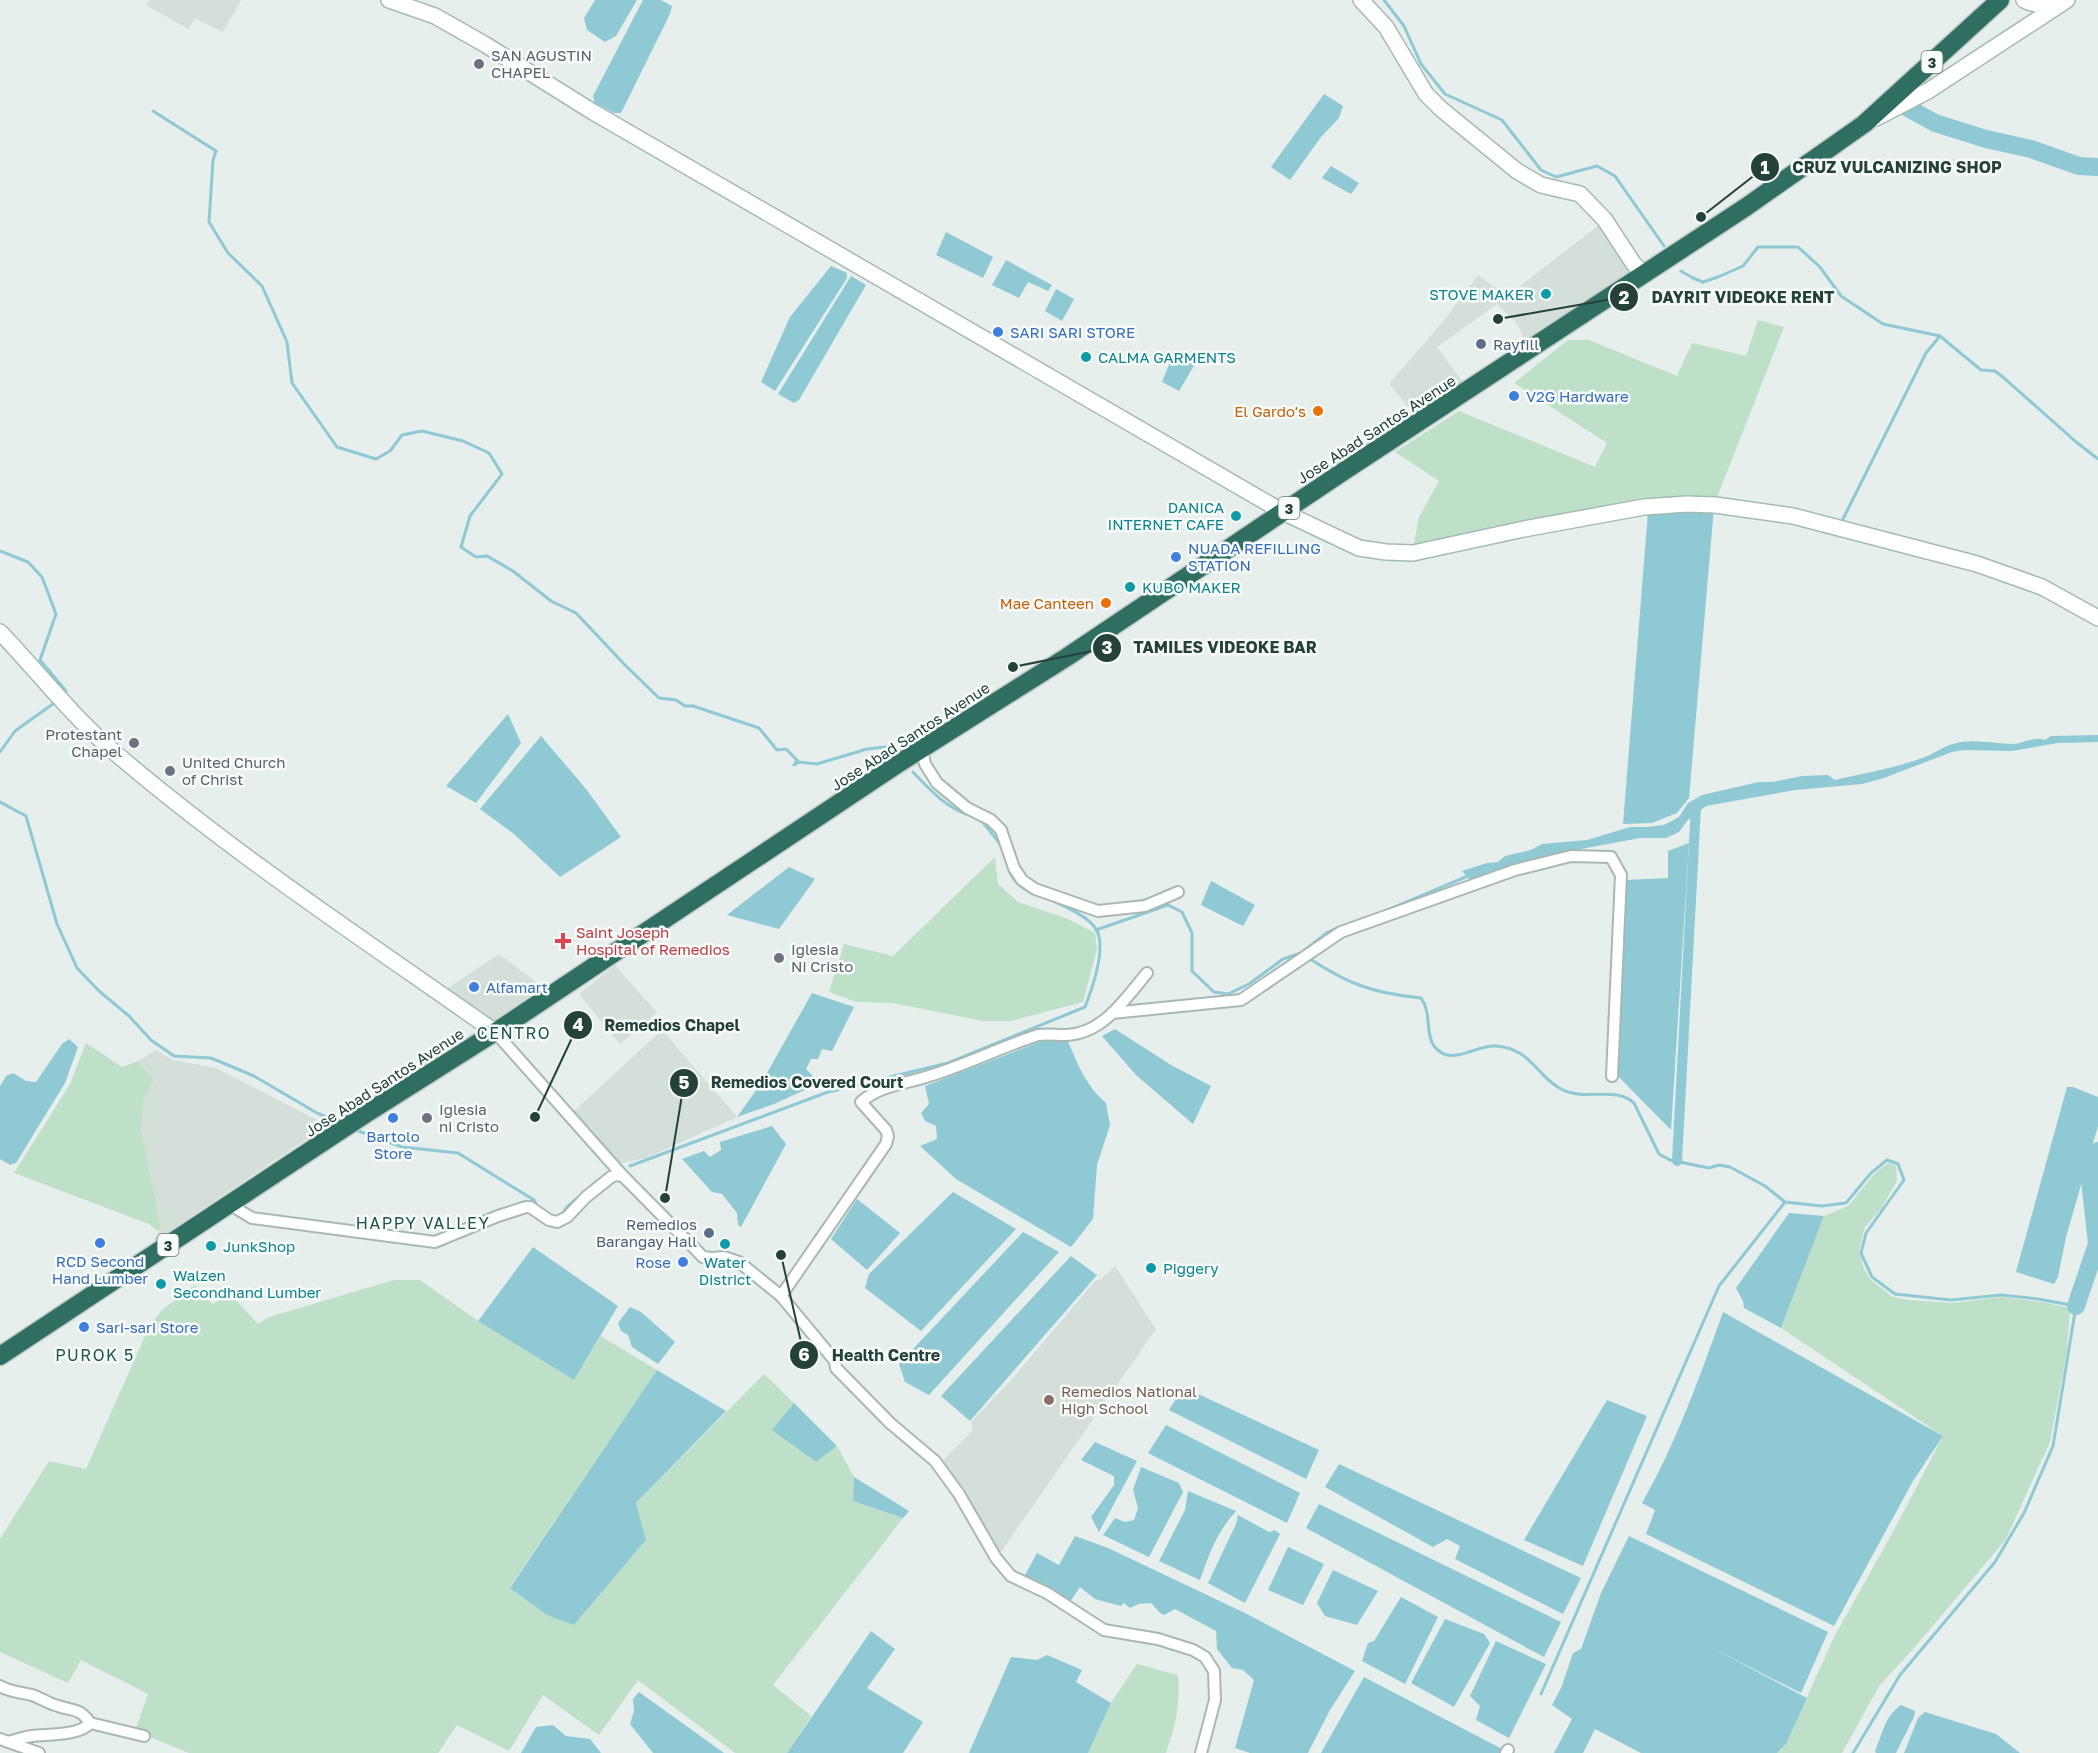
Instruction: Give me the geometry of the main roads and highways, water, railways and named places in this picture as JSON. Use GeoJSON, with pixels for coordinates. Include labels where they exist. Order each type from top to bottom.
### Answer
{"type":"FeatureCollection","features":[{"type":"Feature","properties":{"kind":"highway","name":"Jose Abad Santos Avenue"},"geometry":{"type":"LineString","coordinates":[[0,1356],[367,1113],[495,1032],[1067,657],[1282,512],[1746,207],[1864,124],[2000,0]]}},
{"type":"Feature","properties":{"kind":"water"},"geometry":{"type":"Polygon","coordinates":[[[595,0],[637,0],[616,36],[605,42],[587,30],[584,18],[595,0]]]}},
{"type":"Feature","properties":{"kind":"water"},"geometry":{"type":"Polygon","coordinates":[[[643,0],[661,0],[672,6],[670,14],[621,113],[614,113],[595,103],[593,96],[643,0]]]}},
{"type":"Feature","properties":{"kind":"water"},"geometry":{"type":"Polygon","coordinates":[[[1324,94],[1343,106],[1339,118],[1321,137],[1290,180],[1271,167],[1324,94]]]}},
{"type":"Feature","properties":{"kind":"water"},"geometry":{"type":"Polygon","coordinates":[[[1331,166],[1359,183],[1351,194],[1322,178],[1331,166]]]}},
{"type":"Feature","properties":{"kind":"water"},"geometry":{"type":"Polygon","coordinates":[[[946,232],[993,257],[983,278],[936,255],[946,232]]]}},
{"type":"Feature","properties":{"kind":"water"},"geometry":{"type":"Polygon","coordinates":[[[1006,260],[1052,285],[1048,291],[1028,282],[1019,298],[992,285],[1006,260]]]}},
{"type":"Feature","properties":{"kind":"water"},"geometry":{"type":"Polygon","coordinates":[[[831,266],[847,273],[847,278],[775,391],[761,382],[790,317],[831,266]]]}},
{"type":"Feature","properties":{"kind":"water"},"geometry":{"type":"Polygon","coordinates":[[[851,276],[866,285],[799,400],[794,403],[778,394],[851,276]]]}},
{"type":"Feature","properties":{"kind":"water"},"geometry":{"type":"Polygon","coordinates":[[[1056,289],[1074,299],[1062,321],[1045,311],[1056,289]]]}},
{"type":"Feature","properties":{"kind":"water"},"geometry":{"type":"Polygon","coordinates":[[[1177,350],[1194,360],[1195,364],[1179,391],[1162,382],[1174,352],[1177,350]]]}},
{"type":"Feature","properties":{"kind":"water"},"geometry":{"type":"Polygon","coordinates":[[[1714,507],[1689,798],[1677,813],[1652,823],[1623,824],[1648,512],[1714,507]]]}},
{"type":"Feature","properties":{"kind":"water"},"geometry":{"type":"Polygon","coordinates":[[[508,714],[521,743],[476,803],[446,786],[508,714]]]}},
{"type":"Feature","properties":{"kind":"water"},"geometry":{"type":"Polygon","coordinates":[[[2098,735],[2098,742],[2058,743],[2012,751],[1952,752],[1862,784],[1795,790],[1706,806],[1687,821],[1679,832],[1666,838],[1640,838],[1565,852],[1523,862],[1471,881],[1462,871],[1498,862],[1505,856],[1531,850],[1542,844],[1587,840],[1630,827],[1664,825],[1679,817],[1688,803],[1702,795],[1759,782],[1828,775],[1835,780],[1903,764],[1960,742],[2013,744],[2033,739],[2045,740],[2051,736],[2098,735]]]}},
{"type":"Feature","properties":{"kind":"water"},"geometry":{"type":"Polygon","coordinates":[[[541,736],[586,789],[621,837],[560,877],[514,834],[480,809],[541,736]]]}},
{"type":"Feature","properties":{"kind":"water"},"geometry":{"type":"Polygon","coordinates":[[[1689,843],[1671,1130],[1615,1073],[1625,880],[1668,878],[1668,851],[1689,843]]]}},
{"type":"Feature","properties":{"kind":"water"},"geometry":{"type":"Polygon","coordinates":[[[789,867],[815,879],[779,929],[727,915],[789,867]]]}},
{"type":"Feature","properties":{"kind":"water"},"geometry":{"type":"Polygon","coordinates":[[[1211,881],[1255,905],[1243,926],[1201,905],[1211,881]]]}},
{"type":"Feature","properties":{"kind":"water"},"geometry":{"type":"Polygon","coordinates":[[[812,993],[854,1007],[832,1051],[822,1049],[818,1059],[811,1059],[806,1069],[820,1083],[774,1104],[737,1117],[762,1082],[812,993]]]}},
{"type":"Feature","properties":{"kind":"water"},"geometry":{"type":"Polygon","coordinates":[[[1115,1029],[1171,1065],[1211,1086],[1193,1124],[1136,1075],[1102,1036],[1115,1029]]]}},
{"type":"Feature","properties":{"kind":"water"},"geometry":{"type":"Polygon","coordinates":[[[1050,1038],[1067,1039],[1088,1082],[1106,1103],[1110,1125],[1097,1165],[1093,1219],[1071,1247],[956,1179],[920,1146],[937,1139],[936,1126],[925,1121],[921,1113],[929,1104],[925,1086],[1050,1038]]]}},
{"type":"Feature","properties":{"kind":"water"},"geometry":{"type":"Polygon","coordinates":[[[69,1039],[78,1047],[65,1083],[16,1163],[10,1165],[0,1159],[0,1086],[6,1076],[13,1073],[26,1081],[36,1082],[62,1044],[69,1039]]]}},
{"type":"Feature","properties":{"kind":"water"},"geometry":{"type":"Polygon","coordinates":[[[2067,1087],[2073,1087],[2098,1097],[2098,1126],[2066,1237],[2058,1277],[2054,1284],[2016,1272],[2067,1087]]]}},
{"type":"Feature","properties":{"kind":"water"},"geometry":{"type":"Polygon","coordinates":[[[772,1126],[786,1144],[741,1227],[738,1225],[737,1213],[722,1194],[712,1192],[682,1159],[704,1151],[710,1157],[721,1150],[720,1142],[772,1126]]]}},
{"type":"Feature","properties":{"kind":"water"},"geometry":{"type":"Polygon","coordinates":[[[953,1192],[1016,1229],[921,1331],[865,1288],[869,1274],[953,1192]]]}},
{"type":"Feature","properties":{"kind":"water"},"geometry":{"type":"Polygon","coordinates":[[[857,1199],[900,1233],[867,1270],[831,1239],[857,1199]]]}},
{"type":"Feature","properties":{"kind":"water"},"geometry":{"type":"Polygon","coordinates":[[[1789,1213],[1824,1216],[1781,1328],[1744,1308],[1736,1288],[1789,1213]]]}},
{"type":"Feature","properties":{"kind":"water"},"geometry":{"type":"Polygon","coordinates":[[[1023,1232],[1059,1252],[929,1395],[905,1382],[899,1364],[1023,1232]]]}},
{"type":"Feature","properties":{"kind":"water"},"geometry":{"type":"Polygon","coordinates":[[[533,1247],[618,1306],[574,1380],[478,1321],[533,1247]]]}},
{"type":"Feature","properties":{"kind":"water"},"geometry":{"type":"Polygon","coordinates":[[[1071,1256],[1097,1275],[970,1421],[941,1396],[1071,1256]]]}},
{"type":"Feature","properties":{"kind":"water"},"geometry":{"type":"Polygon","coordinates":[[[630,1307],[641,1312],[675,1342],[658,1364],[632,1347],[628,1335],[621,1331],[618,1323],[630,1307]]]}},
{"type":"Feature","properties":{"kind":"water"},"geometry":{"type":"Polygon","coordinates":[[[1723,1312],[1943,1436],[1913,1481],[1834,1626],[1646,1534],[1655,1510],[1642,1503],[1677,1434],[1723,1312]]]}},
{"type":"Feature","properties":{"kind":"water"},"geometry":{"type":"Polygon","coordinates":[[[657,1370],[726,1411],[636,1503],[646,1540],[574,1625],[547,1615],[510,1588],[657,1370]]]}},
{"type":"Feature","properties":{"kind":"water"},"geometry":{"type":"Polygon","coordinates":[[[1183,1387],[1319,1450],[1306,1479],[1169,1410],[1183,1387]]]}},
{"type":"Feature","properties":{"kind":"water"},"geometry":{"type":"Polygon","coordinates":[[[1607,1400],[1647,1416],[1583,1566],[1524,1540],[1607,1400]]]}},
{"type":"Feature","properties":{"kind":"water"},"geometry":{"type":"Polygon","coordinates":[[[794,1403],[837,1446],[816,1462],[772,1430],[794,1403]]]}},
{"type":"Feature","properties":{"kind":"water"},"geometry":{"type":"Polygon","coordinates":[[[1166,1425],[1300,1493],[1287,1523],[1148,1453],[1166,1425]]]}},
{"type":"Feature","properties":{"kind":"water"},"geometry":{"type":"Polygon","coordinates":[[[1095,1442],[1137,1461],[1099,1532],[1091,1517],[1114,1485],[1114,1476],[1081,1460],[1095,1442]]]}},
{"type":"Feature","properties":{"kind":"water"},"geometry":{"type":"Polygon","coordinates":[[[1339,1464],[1581,1578],[1563,1614],[1455,1559],[1460,1546],[1447,1539],[1433,1547],[1325,1487],[1339,1464]]]}},
{"type":"Feature","properties":{"kind":"water"},"geometry":{"type":"Polygon","coordinates":[[[1141,1467],[1179,1483],[1183,1492],[1149,1557],[1103,1535],[1115,1518],[1125,1522],[1134,1520],[1138,1508],[1133,1490],[1141,1467]]]}},
{"type":"Feature","properties":{"kind":"water"},"geometry":{"type":"Polygon","coordinates":[[[854,1477],[909,1511],[903,1518],[853,1501],[854,1477]]]}},
{"type":"Feature","properties":{"kind":"water"},"geometry":{"type":"Polygon","coordinates":[[[1188,1491],[1236,1511],[1210,1552],[1200,1580],[1159,1561],[1185,1510],[1188,1491]]]}},
{"type":"Feature","properties":{"kind":"water"},"geometry":{"type":"Polygon","coordinates":[[[1319,1504],[1561,1622],[1544,1657],[1306,1528],[1319,1504]]]}},
{"type":"Feature","properties":{"kind":"water"},"geometry":{"type":"Polygon","coordinates":[[[1238,1515],[1269,1532],[1275,1530],[1280,1534],[1245,1603],[1208,1583],[1236,1524],[1238,1515]]]}},
{"type":"Feature","properties":{"kind":"water"},"geometry":{"type":"Polygon","coordinates":[[[1075,1536],[1108,1548],[1245,1613],[1355,1671],[1330,1710],[1308,1753],[1250,1753],[1235,1748],[1254,1680],[1243,1670],[1232,1668],[1217,1649],[1216,1631],[1175,1609],[1164,1615],[1151,1603],[1139,1604],[1130,1608],[1124,1603],[1121,1606],[1095,1599],[1080,1587],[1068,1605],[1024,1577],[1037,1553],[1059,1565],[1075,1536]]]}},
{"type":"Feature","properties":{"kind":"water"},"geometry":{"type":"Polygon","coordinates":[[[1629,1536],[1828,1632],[1801,1693],[1706,1645],[1807,1698],[1786,1744],[1777,1753],[1641,1753],[1595,1729],[1583,1753],[1554,1753],[1572,1719],[1552,1705],[1561,1688],[1573,1653],[1581,1649],[1601,1593],[1629,1536]]]}},
{"type":"Feature","properties":{"kind":"water"},"geometry":{"type":"Polygon","coordinates":[[[1288,1547],[1324,1564],[1303,1605],[1268,1590],[1288,1547]]]}},
{"type":"Feature","properties":{"kind":"water"},"geometry":{"type":"Polygon","coordinates":[[[1333,1570],[1378,1591],[1357,1625],[1325,1616],[1317,1603],[1333,1570]]]}},
{"type":"Feature","properties":{"kind":"water"},"geometry":{"type":"Polygon","coordinates":[[[1401,1597],[1438,1617],[1405,1684],[1362,1661],[1368,1643],[1374,1641],[1401,1597]]]}},
{"type":"Feature","properties":{"kind":"water"},"geometry":{"type":"Polygon","coordinates":[[[1445,1619],[1484,1634],[1490,1643],[1454,1707],[1411,1683],[1445,1619]]]}},
{"type":"Feature","properties":{"kind":"water"},"geometry":{"type":"Polygon","coordinates":[[[871,1631],[895,1649],[867,1688],[923,1722],[903,1753],[787,1753],[871,1631]]]}},
{"type":"Feature","properties":{"kind":"water"},"geometry":{"type":"Polygon","coordinates":[[[1496,1641],[1546,1664],[1509,1738],[1476,1720],[1480,1706],[1470,1696],[1496,1641]]]}},
{"type":"Feature","properties":{"kind":"water"},"geometry":{"type":"Polygon","coordinates":[[[1047,1655],[1082,1670],[1076,1682],[1111,1703],[1088,1753],[969,1753],[1011,1657],[1037,1660],[1047,1655]]]}},
{"type":"Feature","properties":{"kind":"water"},"geometry":{"type":"Polygon","coordinates":[[[1364,1677],[1504,1750],[1503,1753],[1321,1753],[1364,1677]]]}},
{"type":"Feature","properties":{"kind":"water"},"geometry":{"type":"Polygon","coordinates":[[[639,1692],[724,1753],[653,1753],[630,1724],[634,1711],[633,1699],[639,1692]]]}},
{"type":"Feature","properties":{"kind":"water"},"geometry":{"type":"Polygon","coordinates":[[[1901,1705],[1915,1711],[1896,1753],[1876,1753],[1887,1720],[1901,1705]]]}},
{"type":"Feature","properties":{"kind":"water"},"geometry":{"type":"Polygon","coordinates":[[[1925,1712],[1996,1734],[2020,1753],[1904,1753],[1918,1718],[1925,1712]]]}},
{"type":"Feature","properties":{"kind":"water"},"geometry":{"type":"Polygon","coordinates":[[[553,1725],[566,1736],[590,1739],[601,1753],[521,1753],[536,1727],[553,1725]]]}},
{"type":"Feature","properties":{"kind":"waterway"},"geometry":{"type":"LineString","coordinates":[[1384,0],[1404,26],[1421,64],[1445,94],[1502,120],[1541,170],[1556,177],[1597,166],[1615,176],[1664,246]]}},
{"type":"Feature","properties":{"kind":"waterway"},"geometry":{"type":"LineString","coordinates":[[1908,108],[1935,123],[1986,139],[2031,149],[2079,166],[2098,167]]}},
{"type":"Feature","properties":{"kind":"waterway"},"geometry":{"type":"LineString","coordinates":[[153,111],[216,151],[213,160],[209,222],[228,253],[262,286],[287,342],[292,383],[337,447],[376,459],[390,451],[402,435],[422,431],[463,441],[489,453],[502,474],[470,516],[461,547],[476,557],[487,556],[513,571],[551,601],[576,613],[659,698],[676,700],[685,706],[693,706],[759,728],[777,750],[786,749],[797,760],[794,765],[799,762],[817,764],[867,749],[895,746]]}},
{"type":"Feature","properties":{"kind":"waterway"},"geometry":{"type":"LineString","coordinates":[[1681,271],[1703,282],[1743,266],[1758,247],[1798,247],[1820,267],[1841,296],[1883,324],[1940,336],[1981,370],[1995,371],[2004,378],[2098,459]]}},
{"type":"Feature","properties":{"kind":"waterway"},"geometry":{"type":"LineString","coordinates":[[1843,519],[1926,353],[1940,336]]}},
{"type":"Feature","properties":{"kind":"waterway"},"geometry":{"type":"LineString","coordinates":[[0,551],[28,562],[42,577],[56,614],[40,660],[66,691],[63,694]]}},
{"type":"Feature","properties":{"kind":"waterway"},"geometry":{"type":"LineString","coordinates":[[0,752],[15,731],[57,701]]}},
{"type":"Feature","properties":{"kind":"waterway"},"geometry":{"type":"LineString","coordinates":[[913,772],[948,804],[973,816]]}},
{"type":"Feature","properties":{"kind":"waterway"},"geometry":{"type":"LineString","coordinates":[[0,802],[26,816],[57,924],[77,968],[99,991],[129,1016],[151,1040],[174,1056],[211,1058],[254,1076],[317,1113],[339,1122]]}},
{"type":"Feature","properties":{"kind":"waterway"},"geometry":{"type":"LineString","coordinates":[[1677,1161],[1696,806]]}},
{"type":"Feature","properties":{"kind":"waterway"},"geometry":{"type":"LineString","coordinates":[[981,820],[1001,845]]}},
{"type":"Feature","properties":{"kind":"waterway"},"geometry":{"type":"LineString","coordinates":[[1007,862],[1014,879],[1029,891]]}},
{"type":"Feature","properties":{"kind":"waterway"},"geometry":{"type":"LineString","coordinates":[[1383,912],[1468,876]]}},
{"type":"Feature","properties":{"kind":"waterway"},"geometry":{"type":"LineString","coordinates":[[630,1166],[828,1092],[948,1063],[1085,1007],[1097,968],[1099,937],[1096,929],[1087,920],[1049,899]]}},
{"type":"Feature","properties":{"kind":"waterway"},"geometry":{"type":"LineString","coordinates":[[1096,930],[1168,905],[1182,912],[1192,933],[1192,971],[1214,992],[1228,994],[1249,984],[1283,959],[1301,953],[1328,932],[1337,928]]}},
{"type":"Feature","properties":{"kind":"waterway"},"geometry":{"type":"LineString","coordinates":[[1301,953],[1344,979],[1386,993],[1421,998],[1426,1010],[1431,1041],[1441,1052],[1455,1055],[1487,1047],[1507,1048],[1526,1057],[1546,1078],[1563,1090],[1581,1094],[1619,1095],[1627,1098],[1634,1103],[1659,1154],[1670,1160],[1709,1168],[1719,1165],[1730,1167],[1765,1186],[1785,1202],[1822,1206],[1846,1203],[1871,1173],[1887,1160],[1898,1164],[1904,1180],[1866,1233],[1861,1253],[1872,1277],[1895,1294],[1951,1300],[2001,1295],[2076,1306],[2053,1446],[2024,1513],[1995,1562],[1900,1675],[1853,1753]]}},
{"type":"Feature","properties":{"kind":"waterway"},"geometry":{"type":"LineString","coordinates":[[353,1129],[402,1147],[458,1153],[534,1200],[538,1208]]}},
{"type":"Feature","properties":{"kind":"waterway"},"geometry":{"type":"LineString","coordinates":[[2076,1306],[2097,1244],[2090,1180],[2098,1151]]}},
{"type":"Feature","properties":{"kind":"waterway"},"geometry":{"type":"LineString","coordinates":[[561,1216],[567,1207],[581,1195]]}},
{"type":"Feature","properties":{"kind":"waterway"},"geometry":{"type":"LineString","coordinates":[[1541,1694],[1719,1286],[1785,1202]]}},
{"type":"Feature","properties":{"kind":"place","name":"SAN AGUSTIN CHAPEL"},"geometry":{"type":"Point","coordinates":[479,64]}},
{"type":"Feature","properties":{"kind":"place","name":"CRUZ VULCANIZING SHOP"},"geometry":{"type":"Point","coordinates":[1701,217]}},
{"type":"Feature","properties":{"kind":"place","name":"STOVE MAKER"},"geometry":{"type":"Point","coordinates":[1546,294]}},
{"type":"Feature","properties":{"kind":"place","name":"DAYRIT VIDEOKE RENT"},"geometry":{"type":"Point","coordinates":[1498,319]}},
{"type":"Feature","properties":{"kind":"place","name":"SARI SARI STORE"},"geometry":{"type":"Point","coordinates":[998,332]}},
{"type":"Feature","properties":{"kind":"place","name":"Rayfill"},"geometry":{"type":"Point","coordinates":[1481,344]}},
{"type":"Feature","properties":{"kind":"place","name":"CALMA GARMENTS"},"geometry":{"type":"Point","coordinates":[1086,357]}},
{"type":"Feature","properties":{"kind":"place","name":"V2G Hardware"},"geometry":{"type":"Point","coordinates":[1514,396]}},
{"type":"Feature","properties":{"kind":"place","name":"El Gardo's"},"geometry":{"type":"Point","coordinates":[1318,411]}},
{"type":"Feature","properties":{"kind":"place","name":"DANICA INTERNET CAFE"},"geometry":{"type":"Point","coordinates":[1236,516]}},
{"type":"Feature","properties":{"kind":"place","name":"NUADA REFILLING STATION"},"geometry":{"type":"Point","coordinates":[1176,557]}},
{"type":"Feature","properties":{"kind":"place","name":"KUBO MAKER"},"geometry":{"type":"Point","coordinates":[1130,587]}},
{"type":"Feature","properties":{"kind":"place","name":"Mae Canteen"},"geometry":{"type":"Point","coordinates":[1106,603]}},
{"type":"Feature","properties":{"kind":"place","name":"TAMILES VIDEOKE BAR"},"geometry":{"type":"Point","coordinates":[1013,667]}},
{"type":"Feature","properties":{"kind":"place","name":"Protestant Chapel"},"geometry":{"type":"Point","coordinates":[134,743]}},
{"type":"Feature","properties":{"kind":"place","name":"United Church of Christ"},"geometry":{"type":"Point","coordinates":[170,771]}},
{"type":"Feature","properties":{"kind":"place","name":"Saint Joseph Hospital of Remedios"},"geometry":{"type":"Point","coordinates":[563,941]}},
{"type":"Feature","properties":{"kind":"place","name":"Iglesia Ni Cristo"},"geometry":{"type":"Point","coordinates":[779,958]}},
{"type":"Feature","properties":{"kind":"place","name":"Alfamart"},"geometry":{"type":"Point","coordinates":[474,987]}},
{"type":"Feature","properties":{"kind":"place","name":"Remedios Chapel"},"geometry":{"type":"Point","coordinates":[535,1117]}},
{"type":"Feature","properties":{"kind":"place","name":"Bartolo Store"},"geometry":{"type":"Point","coordinates":[393,1118]}},
{"type":"Feature","properties":{"kind":"place","name":"Iglesia ni Cristo"},"geometry":{"type":"Point","coordinates":[427,1118]}},
{"type":"Feature","properties":{"kind":"place","name":"Remedios Covered Court"},"geometry":{"type":"Point","coordinates":[665,1198]}},
{"type":"Feature","properties":{"kind":"place","name":"Remedios Barangay Hall"},"geometry":{"type":"Point","coordinates":[709,1233]}},
{"type":"Feature","properties":{"kind":"place","name":"RCD Second Hand Lumber"},"geometry":{"type":"Point","coordinates":[100,1243]}},
{"type":"Feature","properties":{"kind":"place","name":"Water District"},"geometry":{"type":"Point","coordinates":[725,1244]}},
{"type":"Feature","properties":{"kind":"place","name":"JunkShop"},"geometry":{"type":"Point","coordinates":[211,1246]}},
{"type":"Feature","properties":{"kind":"place","name":"Health Centre"},"geometry":{"type":"Point","coordinates":[781,1255]}},
{"type":"Feature","properties":{"kind":"place","name":"Rose"},"geometry":{"type":"Point","coordinates":[683,1262]}},
{"type":"Feature","properties":{"kind":"place","name":"Piggery"},"geometry":{"type":"Point","coordinates":[1151,1268]}},
{"type":"Feature","properties":{"kind":"place","name":"Walzen Secondhand Lumber"},"geometry":{"type":"Point","coordinates":[161,1284]}},
{"type":"Feature","properties":{"kind":"place","name":"Sari-sari Store"},"geometry":{"type":"Point","coordinates":[84,1327]}},
{"type":"Feature","properties":{"kind":"place","name":"Remedios National High School"},"geometry":{"type":"Point","coordinates":[1049,1400]}},
{"type":"Feature","properties":{"kind":"district","name":"CENTRO"},"geometry":{"type":"Point","coordinates":[514,1033]}},
{"type":"Feature","properties":{"kind":"district","name":"HAPPY VALLEY"},"geometry":{"type":"Point","coordinates":[423,1223]}},
{"type":"Feature","properties":{"kind":"district","name":"PUROK 5"},"geometry":{"type":"Point","coordinates":[95,1355]}}]}
